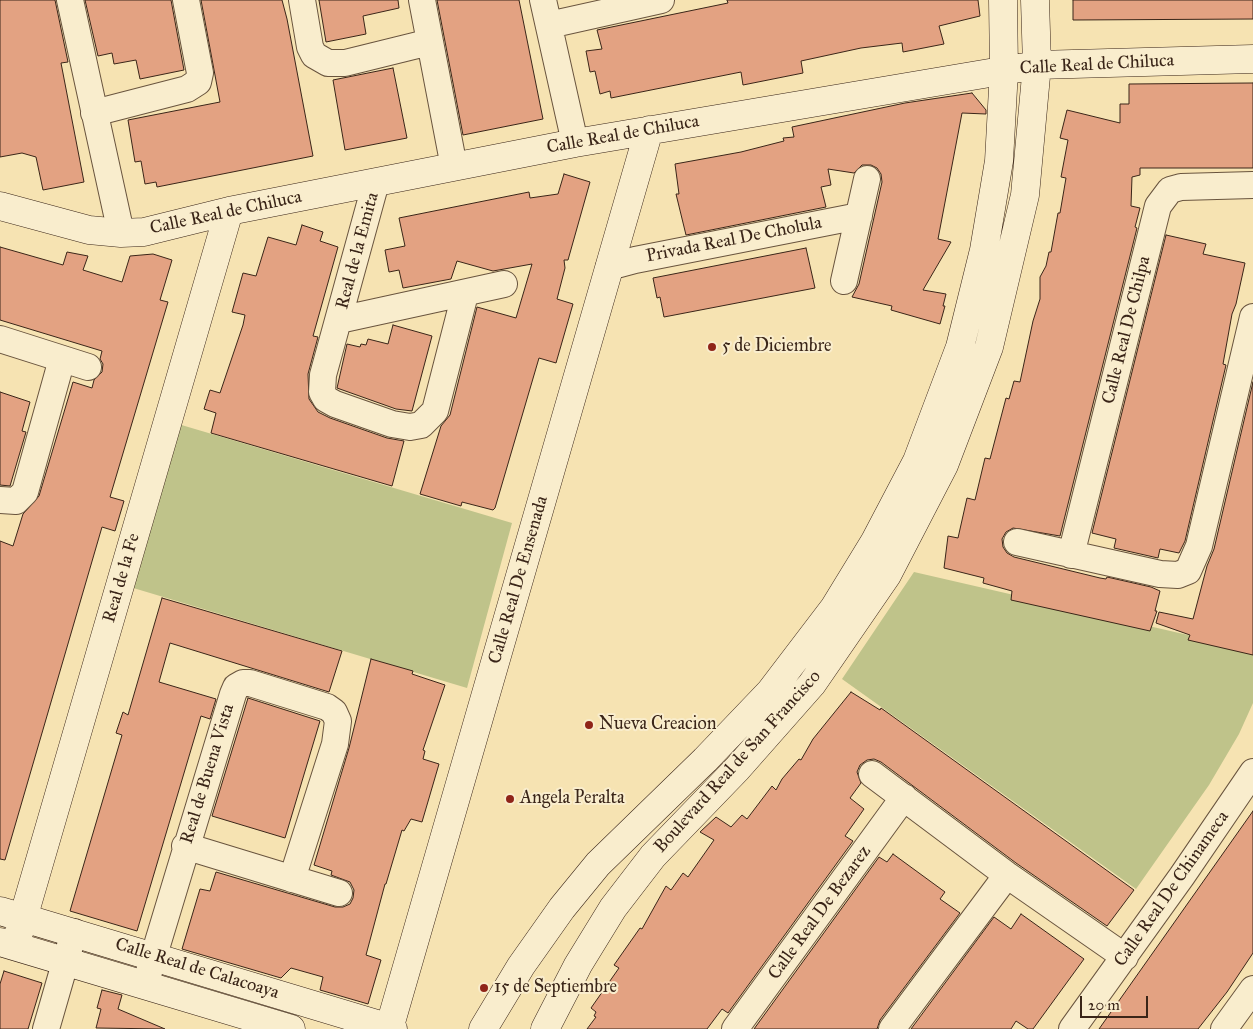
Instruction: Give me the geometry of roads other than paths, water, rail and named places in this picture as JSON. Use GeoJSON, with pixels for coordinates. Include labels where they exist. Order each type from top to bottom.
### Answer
{"type":"FeatureCollection","features":[{"type":"Feature","properties":{"kind":"street"},"geometry":{"type":"LineString","coordinates":[[70,0],[121,233]]}},
{"type":"Feature","properties":{"kind":"street"},"geometry":{"type":"LineString","coordinates":[[94,113],[187,89],[198,82],[200,73],[186,0]]}},
{"type":"Feature","properties":{"kind":"street"},"geometry":{"type":"LineString","coordinates":[[302,0],[310,47],[314,55],[328,63],[345,63],[430,42]]}},
{"type":"Feature","properties":{"kind":"street"},"geometry":{"type":"LineString","coordinates":[[422,0],[454,167]]}},
{"type":"Feature","properties":{"kind":"street"},"geometry":{"type":"LineString","coordinates":[[543,0],[575,143]]}},
{"type":"Feature","properties":{"kind":"street"},"geometry":{"type":"LineString","coordinates":[[548,25],[657,0]]}},
{"type":"Feature","properties":{"kind":"street","name":"Boulevard Real de San Francisco"},"geometry":{"type":"LineString","coordinates":[[483,1029],[521,966],[562,908],[598,864],[705,760],[770,692],[834,608],[875,541],[917,461],[960,348],[984,250],[999,161],[1004,70],[1003,0]]}},
{"type":"Feature","properties":{"kind":"street","name":"Boulevard Real de San Francisco"},"geometry":{"type":"LineString","coordinates":[[545,1029],[578,966],[613,908],[653,856],[737,769],[812,684],[887,574],[944,465],[989,347],[1025,195],[1037,65],[1035,0]]}},
{"type":"Feature","properties":{"kind":"street","name":"Calle Real de Chiluca"},"geometry":{"type":"LineString","coordinates":[[0,206],[89,230],[121,233],[144,232],[229,211],[575,143],[1004,70],[1037,65],[1253,59]]}},
{"type":"Feature","properties":{"kind":"street","name":"Calle Real De Ensenada"},"geometry":{"type":"LineString","coordinates":[[391,1029],[649,130]]}},
{"type":"Feature","properties":{"kind":"street"},"geometry":{"type":"LineString","coordinates":[[844,281],[867,179]]}},
{"type":"Feature","properties":{"kind":"street","name":"Real de la Emita"},"geometry":{"type":"LineString","coordinates":[[376,182],[322,384],[326,399],[392,424],[410,427],[421,425],[434,411],[465,294]]}},
{"type":"Feature","properties":{"kind":"street","name":"Calle Real De Chilpa"},"geometry":{"type":"LineString","coordinates":[[1071,554],[1158,206],[1170,190],[1181,187],[1253,185]]}},
{"type":"Feature","properties":{"kind":"street","name":"Real de la Fe"},"geometry":{"type":"LineString","coordinates":[[7,944],[11,914],[229,211]]}},
{"type":"Feature","properties":{"kind":"street","name":"Privada Real De Cholula"},"geometry":{"type":"LineString","coordinates":[[610,267],[635,260],[858,216]]}},
{"type":"Feature","properties":{"kind":"street","name":"Real de la Emita"},"geometry":{"type":"LineString","coordinates":[[340,320],[504,284]]}},
{"type":"Feature","properties":{"kind":"street"},"geometry":{"type":"LineString","coordinates":[[1017,542],[1160,574],[1178,575],[1188,571],[1199,546],[1253,317]]}},
{"type":"Feature","properties":{"kind":"street"},"geometry":{"type":"LineString","coordinates":[[0,339],[88,366]]}},
{"type":"Feature","properties":{"kind":"street"},"geometry":{"type":"LineString","coordinates":[[0,500],[16,501],[25,492],[62,358]]}},
{"type":"Feature","properties":{"kind":"street","name":"Real de Buena Vista"},"geometry":{"type":"LineString","coordinates":[[145,985],[185,846],[233,694],[236,687],[250,683],[327,707],[334,712],[338,722],[335,744],[292,879]]}},
{"type":"Feature","properties":{"kind":"street","name":"Calle Real De Chinameca"},"geometry":{"type":"LineString","coordinates":[[1072,1029],[1125,958],[1253,772]]}},
{"type":"Feature","properties":{"kind":"street"},"geometry":{"type":"LineString","coordinates":[[872,774],[1007,875],[1125,958]]}},
{"type":"Feature","properties":{"kind":"street","name":"Calle Real De Bezarez"},"geometry":{"type":"LineString","coordinates":[[735,1029],[904,797]]}},
{"type":"Feature","properties":{"kind":"street"},"geometry":{"type":"LineString","coordinates":[[185,846],[339,893]]}},
{"type":"Feature","properties":{"kind":"street"},"geometry":{"type":"LineString","coordinates":[[892,1029],[1007,875]]}},
{"type":"Feature","properties":{"kind":"street","name":"Calle Real de Calacoaya"},"geometry":{"type":"LineString","coordinates":[[11,914],[391,1029]]}},
{"type":"Feature","properties":{"kind":"street"},"geometry":{"type":"LineString","coordinates":[[46,1029],[74,932]]}},
{"type":"Feature","properties":{"kind":"street","name":"Calle Real de Calacoaya"},"geometry":{"type":"LineString","coordinates":[[7,944],[291,1029]]}},
{"type":"Feature","properties":{"kind":"street"},"geometry":{"type":"LineString","coordinates":[[1224,1029],[1253,989]]}},
{"type":"Feature","properties":{"kind":"place","name":"5 de Diciembre"},"geometry":{"type":"Point","coordinates":[712,347]}},
{"type":"Feature","properties":{"kind":"place","name":"Nueva Creacion"},"geometry":{"type":"Point","coordinates":[589,725]}},
{"type":"Feature","properties":{"kind":"place","name":"Angela Peralta"},"geometry":{"type":"Point","coordinates":[510,799]}},
{"type":"Feature","properties":{"kind":"place","name":"15 de Septiembre"},"geometry":{"type":"Point","coordinates":[484,988]}}]}
